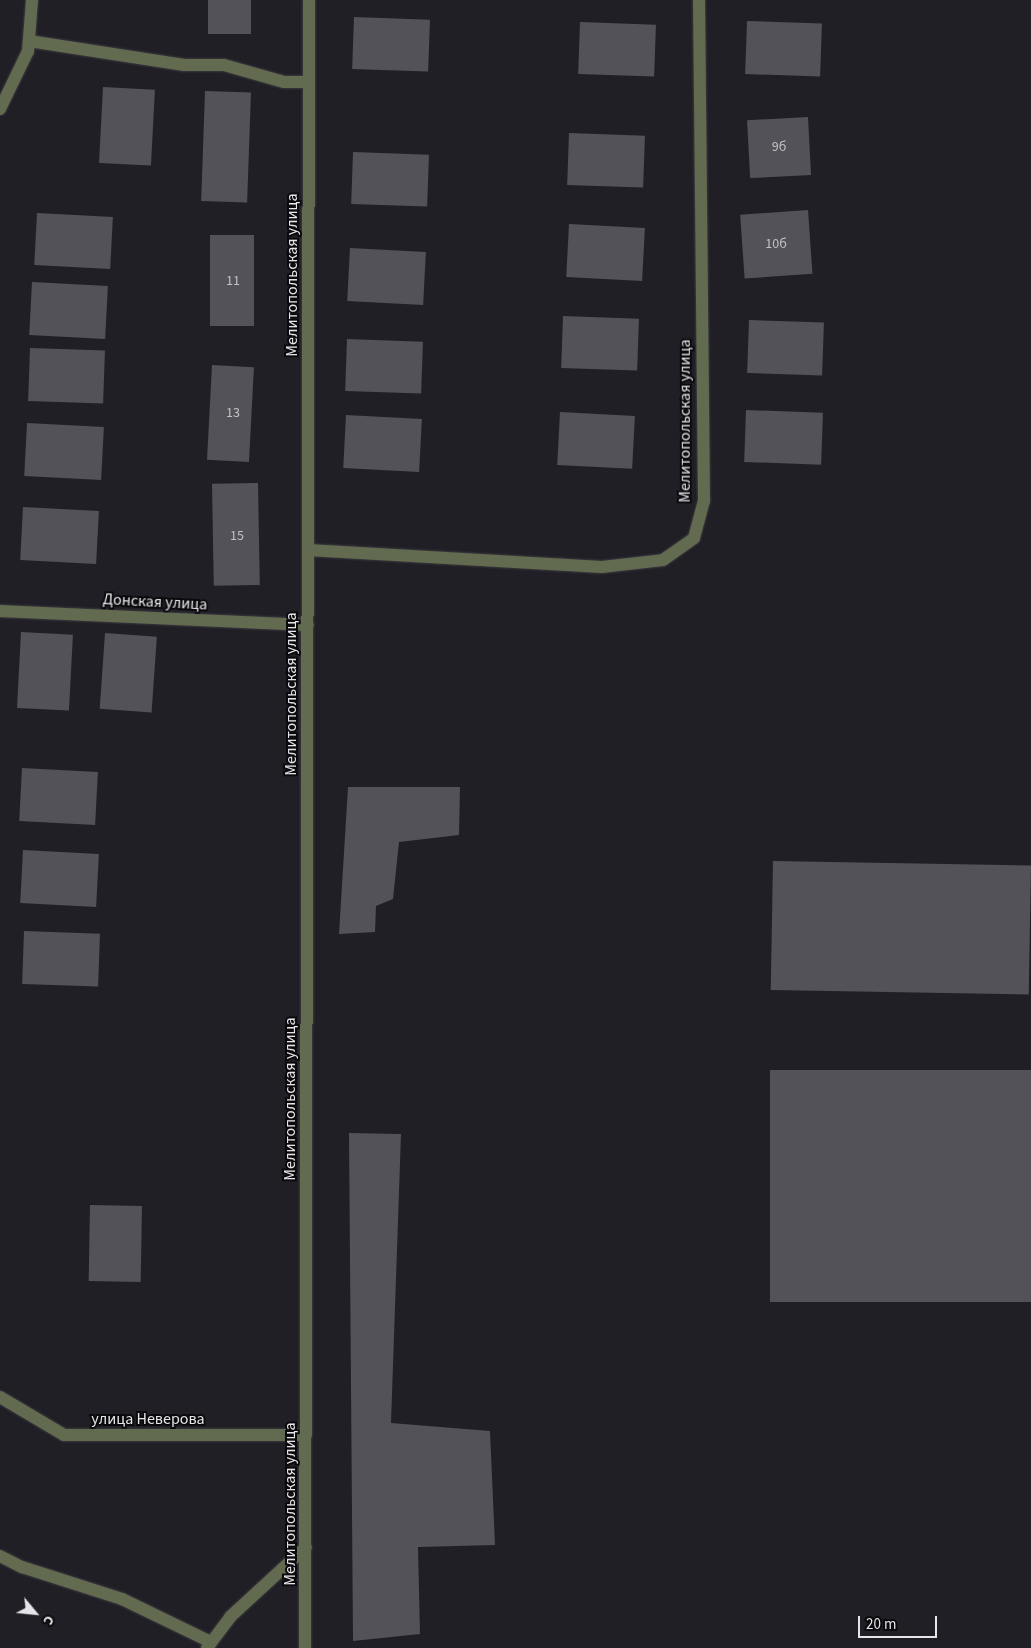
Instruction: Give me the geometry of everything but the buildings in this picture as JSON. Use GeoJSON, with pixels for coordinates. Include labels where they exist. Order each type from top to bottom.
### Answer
{"type":"FeatureCollection","features":[{"type":"Feature","properties":{"kind":"street"},"geometry":{"type":"LineString","coordinates":[[0,109],[28,51],[32,0]]}},
{"type":"Feature","properties":{"kind":"street","name":"Мелитопольская улица"},"geometry":{"type":"LineString","coordinates":[[305,1648],[310,0]]}},
{"type":"Feature","properties":{"kind":"street","name":"Мелитопольская улица"},"geometry":{"type":"LineString","coordinates":[[308,550],[602,567],[663,560],[694,538],[704,501],[699,0]]}},
{"type":"Feature","properties":{"kind":"street"},"geometry":{"type":"LineString","coordinates":[[28,41],[184,65],[224,65],[284,82],[309,82]]}},
{"type":"Feature","properties":{"kind":"street","name":"Донская улица"},"geometry":{"type":"LineString","coordinates":[[0,611],[308,625]]}},
{"type":"Feature","properties":{"kind":"street","name":"улица Неверова"},"geometry":{"type":"LineString","coordinates":[[0,1397],[64,1435],[306,1435]]}},
{"type":"Feature","properties":{"kind":"street"},"geometry":{"type":"LineString","coordinates":[[0,1556],[22,1567],[122,1599],[209,1645],[230,1617],[306,1546]]}}]}
